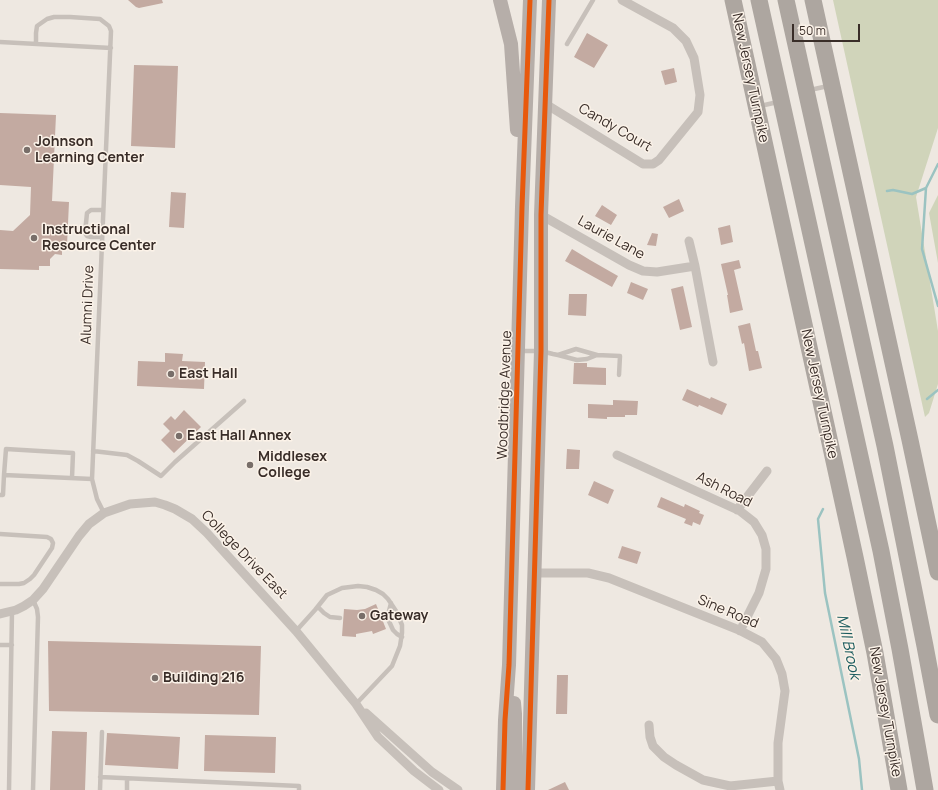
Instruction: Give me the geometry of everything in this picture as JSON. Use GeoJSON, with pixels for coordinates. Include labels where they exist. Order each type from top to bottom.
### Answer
{"type":"FeatureCollection","features":[{"type":"Feature","properties":{"kind":"highway","name":"New Jersey Turnpike"},"geometry":{"type":"LineString","coordinates":[[733,0],[855,557],[874,653],[898,790]]}},
{"type":"Feature","properties":{"kind":"highway","name":"New Jersey Turnpike"},"geometry":{"type":"LineString","coordinates":[[759,0],[881,551],[925,790]]}},
{"type":"Feature","properties":{"kind":"highway"},"geometry":{"type":"LineString","coordinates":[[786,0],[891,477],[938,715]]}},
{"type":"Feature","properties":{"kind":"highway"},"geometry":{"type":"LineString","coordinates":[[813,0],[938,572]]}},
{"type":"Feature","properties":{"kind":"main road"},"geometry":{"type":"LineString","coordinates":[[500,0],[511,44],[522,207]]}},
{"type":"Feature","properties":{"kind":"main road","name":"Woodbridge Avenue"},"geometry":{"type":"LineString","coordinates":[[503,790],[509,664],[522,207],[530,0]]}},
{"type":"Feature","properties":{"kind":"main road"},"geometry":{"type":"LineString","coordinates":[[528,790],[541,351],[541,214],[548,0]]}},
{"type":"Feature","properties":{"kind":"main road"},"geometry":{"type":"LineString","coordinates":[[509,664],[515,714],[515,790]]}},
{"type":"Feature","properties":{"kind":"street","name":"Candy Court"},"geometry":{"type":"LineString","coordinates":[[544,103],[643,164],[653,164],[660,160],[698,112],[700,95],[694,58],[686,41],[673,28],[622,0]]}},
{"type":"Feature","properties":{"kind":"street","name":"Laurie Lane"},"geometry":{"type":"LineString","coordinates":[[541,214],[629,265],[643,271],[657,272],[695,266]]}},
{"type":"Feature","properties":{"kind":"street"},"geometry":{"type":"LineString","coordinates":[[689,241],[713,362]]}},
{"type":"Feature","properties":{"kind":"street","name":"Ash Road"},"geometry":{"type":"LineString","coordinates":[[617,455],[737,510],[754,522],[762,535],[766,549],[766,570],[759,593],[740,631]]}},
{"type":"Feature","properties":{"kind":"street"},"geometry":{"type":"LineString","coordinates":[[737,510],[767,471]]}},
{"type":"Feature","properties":{"kind":"street","name":"College Drive East"},"geometry":{"type":"LineString","coordinates":[[0,614],[24,606],[33,600],[43,589],[79,536],[89,524],[104,514],[130,504],[155,502],[175,509],[192,519],[207,533],[296,631],[356,704],[378,737],[414,771],[439,790]]}},
{"type":"Feature","properties":{"kind":"street","name":"Sine Road"},"geometry":{"type":"LineString","coordinates":[[534,573],[588,573],[609,578],[740,631],[762,642],[776,659],[782,674],[785,691],[778,743],[779,786]]}},
{"type":"Feature","properties":{"kind":"street"},"geometry":{"type":"LineString","coordinates":[[356,704],[432,772],[458,790]]}},
{"type":"Feature","properties":{"kind":"street"},"geometry":{"type":"LineString","coordinates":[[649,725],[650,737],[653,746],[664,757],[703,780],[730,786],[779,786]]}},
{"type":"Feature","properties":{"kind":"lane"},"geometry":{"type":"LineString","coordinates":[[567,44],[593,0]]}},
{"type":"Feature","properties":{"kind":"lane","name":"Alumni Drive"},"geometry":{"type":"LineString","coordinates":[[36,43],[37,26],[47,18],[70,17],[100,19],[109,26],[111,31],[92,479],[97,499],[104,514]]}},
{"type":"Feature","properties":{"kind":"lane"},"geometry":{"type":"LineString","coordinates":[[0,42],[111,48]]}},
{"type":"Feature","properties":{"kind":"lane"},"geometry":{"type":"LineString","coordinates":[[806,91],[832,85]]}},
{"type":"Feature","properties":{"kind":"lane"},"geometry":{"type":"LineString","coordinates":[[756,107],[782,101]]}},
{"type":"Feature","properties":{"kind":"lane"},"geometry":{"type":"LineString","coordinates":[[102,238],[91,237],[85,234],[87,212],[91,210],[103,210]]}},
{"type":"Feature","properties":{"kind":"lane"},"geometry":{"type":"LineString","coordinates":[[558,355],[576,348],[597,355],[620,356],[619,375]]}},
{"type":"Feature","properties":{"kind":"lane"},"geometry":{"type":"LineString","coordinates":[[518,351],[541,351],[576,360],[587,359],[597,355]]}},
{"type":"Feature","properties":{"kind":"lane"},"geometry":{"type":"LineString","coordinates":[[93,451],[127,455],[138,460],[162,476],[175,462],[244,401]]}},
{"type":"Feature","properties":{"kind":"lane"},"geometry":{"type":"LineString","coordinates":[[0,495],[3,495],[6,449],[73,453],[72,478]]}},
{"type":"Feature","properties":{"kind":"lane"},"geometry":{"type":"LineString","coordinates":[[4,475],[92,479]]}},
{"type":"Feature","properties":{"kind":"lane"},"geometry":{"type":"LineString","coordinates":[[0,534],[47,537],[51,539],[53,543],[52,548],[30,580],[19,584],[0,584]]}},
{"type":"Feature","properties":{"kind":"lane"},"geometry":{"type":"LineString","coordinates":[[296,631],[327,595],[342,588],[358,586],[367,587],[383,594],[391,603],[402,625],[402,637],[398,652],[392,666],[356,704]]}},
{"type":"Feature","properties":{"kind":"lane"},"geometry":{"type":"LineString","coordinates":[[32,790],[38,617],[37,609],[33,600]]}},
{"type":"Feature","properties":{"kind":"lane"},"geometry":{"type":"LineString","coordinates":[[391,603],[388,619],[393,630],[402,637]]}},
{"type":"Feature","properties":{"kind":"lane"},"geometry":{"type":"LineString","coordinates":[[318,606],[330,617],[340,618]]}},
{"type":"Feature","properties":{"kind":"lane"},"geometry":{"type":"LineString","coordinates":[[9,790],[12,611]]}},
{"type":"Feature","properties":{"kind":"lane"},"geometry":{"type":"LineString","coordinates":[[0,645],[12,645]]}},
{"type":"Feature","properties":{"kind":"lane"},"geometry":{"type":"LineString","coordinates":[[100,790],[102,732]]}},
{"type":"Feature","properties":{"kind":"lane"},"geometry":{"type":"LineString","coordinates":[[100,777],[277,788],[299,786],[299,790]]}},
{"type":"Feature","properties":{"kind":"lane"},"geometry":{"type":"LineString","coordinates":[[127,778],[127,790]]}},
{"type":"Feature","properties":{"kind":"green space"},"geometry":{"type":"Polygon","coordinates":[[[833,0],[938,0],[938,128],[916,197],[938,331],[938,384],[929,413],[925,417],[833,0]]]}},
{"type":"Feature","properties":{"kind":"green space"},"geometry":{"type":"Polygon","coordinates":[[[938,195],[938,263],[929,213],[938,195]]]}},
{"type":"Feature","properties":{"kind":"building"},"geometry":{"type":"Polygon","coordinates":[[[128,0],[162,0],[163,3],[139,8],[128,0]]]}},
{"type":"Feature","properties":{"kind":"building"},"geometry":{"type":"Polygon","coordinates":[[[587,33],[608,45],[594,68],[574,57],[587,33]]]}},
{"type":"Feature","properties":{"kind":"building"},"geometry":{"type":"Polygon","coordinates":[[[134,65],[178,66],[175,148],[131,146],[134,65]]]}},
{"type":"Feature","properties":{"kind":"building"},"geometry":{"type":"Polygon","coordinates":[[[674,68],[677,82],[665,85],[661,71],[674,68]]]}},
{"type":"Feature","properties":{"kind":"building"},"geometry":{"type":"Polygon","coordinates":[[[0,113],[56,115],[52,201],[69,202],[67,245],[62,245],[62,255],[55,254],[50,259],[50,266],[39,266],[39,270],[0,269],[0,230],[13,231],[30,215],[31,187],[0,185],[0,113]]]}},
{"type":"Feature","properties":{"kind":"building"},"geometry":{"type":"Polygon","coordinates":[[[171,192],[186,193],[184,228],[169,227],[171,192]]]}},
{"type":"Feature","properties":{"kind":"building"},"geometry":{"type":"Polygon","coordinates":[[[679,199],[684,211],[669,218],[663,207],[679,199]]]}},
{"type":"Feature","properties":{"kind":"building"},"geometry":{"type":"Polygon","coordinates":[[[602,205],[617,215],[611,225],[595,216],[602,205]]]}},
{"type":"Feature","properties":{"kind":"building"},"geometry":{"type":"Polygon","coordinates":[[[730,225],[733,242],[721,245],[718,228],[730,225]]]}},
{"type":"Feature","properties":{"kind":"building"},"geometry":{"type":"Polygon","coordinates":[[[652,233],[658,234],[656,246],[647,245],[652,233]]]}},
{"type":"Feature","properties":{"kind":"building"},"geometry":{"type":"Polygon","coordinates":[[[572,249],[618,276],[612,287],[565,261],[572,249]]]}},
{"type":"Feature","properties":{"kind":"building"},"geometry":{"type":"Polygon","coordinates":[[[739,260],[741,268],[734,270],[743,310],[730,313],[728,295],[721,264],[739,260]]]}},
{"type":"Feature","properties":{"kind":"building"},"geometry":{"type":"Polygon","coordinates":[[[631,282],[648,289],[643,300],[627,293],[631,282]]]}},
{"type":"Feature","properties":{"kind":"building"},"geometry":{"type":"Polygon","coordinates":[[[683,286],[692,327],[680,330],[671,289],[683,286]]]}},
{"type":"Feature","properties":{"kind":"building"},"geometry":{"type":"Polygon","coordinates":[[[569,294],[587,294],[586,316],[568,315],[569,294]]]}},
{"type":"Feature","properties":{"kind":"building"},"geometry":{"type":"Polygon","coordinates":[[[750,323],[756,351],[758,351],[762,368],[749,371],[744,343],[742,344],[738,326],[750,323]]]}},
{"type":"Feature","properties":{"kind":"building","name":"East Hall"},"geometry":{"type":"Polygon","coordinates":[[[165,353],[183,354],[182,361],[205,362],[204,389],[137,386],[138,361],[165,362],[165,353]]]}},
{"type":"Feature","properties":{"kind":"building"},"geometry":{"type":"Polygon","coordinates":[[[574,363],[587,363],[587,367],[606,368],[606,385],[573,384],[574,363]]]}},
{"type":"Feature","properties":{"kind":"building"},"geometry":{"type":"Polygon","coordinates":[[[687,389],[710,399],[711,397],[727,404],[722,415],[699,405],[698,407],[682,400],[687,389]]]}},
{"type":"Feature","properties":{"kind":"building"},"geometry":{"type":"Polygon","coordinates":[[[613,400],[638,401],[637,415],[607,417],[607,419],[588,418],[588,404],[613,405],[613,400]]]}},
{"type":"Feature","properties":{"kind":"building","name":"East Hall Annex"},"geometry":{"type":"Polygon","coordinates":[[[184,410],[201,427],[174,453],[161,440],[170,431],[163,424],[171,416],[175,420],[184,410]]]}},
{"type":"Feature","properties":{"kind":"building"},"geometry":{"type":"Polygon","coordinates":[[[567,449],[580,450],[579,469],[566,469],[567,449]]]}},
{"type":"Feature","properties":{"kind":"building"},"geometry":{"type":"Polygon","coordinates":[[[594,481],[614,490],[608,504],[588,495],[594,481]]]}},
{"type":"Feature","properties":{"kind":"building"},"geometry":{"type":"Polygon","coordinates":[[[661,497],[684,507],[685,504],[700,511],[699,513],[704,515],[700,525],[693,522],[692,526],[684,523],[686,519],[657,507],[661,497]]]}},
{"type":"Feature","properties":{"kind":"building"},"geometry":{"type":"Polygon","coordinates":[[[622,546],[641,552],[637,564],[618,558],[622,546]]]}},
{"type":"Feature","properties":{"kind":"building","name":"Gateway"},"geometry":{"type":"Polygon","coordinates":[[[376,604],[386,629],[373,634],[372,631],[356,634],[356,637],[342,636],[344,609],[365,609],[376,604]]]}},
{"type":"Feature","properties":{"kind":"building","name":"Building 216"},"geometry":{"type":"Polygon","coordinates":[[[48,641],[261,646],[259,715],[49,711],[48,641]]]}},
{"type":"Feature","properties":{"kind":"building"},"geometry":{"type":"Polygon","coordinates":[[[557,675],[568,675],[567,714],[556,714],[557,675]]]}},
{"type":"Feature","properties":{"kind":"building"},"geometry":{"type":"Polygon","coordinates":[[[52,731],[87,732],[85,790],[50,790],[52,731]]]}},
{"type":"Feature","properties":{"kind":"building"},"geometry":{"type":"Polygon","coordinates":[[[107,733],[180,737],[178,769],[105,765],[107,733]]]}},
{"type":"Feature","properties":{"kind":"building"},"geometry":{"type":"Polygon","coordinates":[[[205,735],[276,737],[275,773],[204,771],[205,735]]]}},
{"type":"Feature","properties":{"kind":"building"},"geometry":{"type":"Polygon","coordinates":[[[565,782],[569,790],[548,790],[565,782]]]}},
{"type":"Feature","properties":{"kind":"waterway","name":"Mill Brook"},"geometry":{"type":"LineString","coordinates":[[938,164],[926,188],[922,249],[938,306]]}},
{"type":"Feature","properties":{"kind":"waterway"},"geometry":{"type":"LineString","coordinates":[[887,191],[893,190],[912,194],[926,188]]}},
{"type":"Feature","properties":{"kind":"waterway","name":"Mill Brook"},"geometry":{"type":"LineString","coordinates":[[927,399],[938,390]]}},
{"type":"Feature","properties":{"kind":"waterway","name":"Mill Brook"},"geometry":{"type":"LineString","coordinates":[[823,509],[818,519],[825,593],[859,759],[862,790]]}},
{"type":"Feature","properties":{"kind":"cycle path"},"geometry":{"type":"LineString","coordinates":[[503,790],[505,720],[509,665],[522,207],[530,0]]}},
{"type":"Feature","properties":{"kind":"cycle path"},"geometry":{"type":"LineString","coordinates":[[528,790],[541,351],[541,215],[549,0]]}},
{"type":"Feature","properties":{"kind":"place","name":"Johnson Learning Center"},"geometry":{"type":"Point","coordinates":[27,150]}},
{"type":"Feature","properties":{"kind":"place","name":"Instructional Resource Center"},"geometry":{"type":"Point","coordinates":[34,238]}},
{"type":"Feature","properties":{"kind":"place","name":"East Hall"},"geometry":{"type":"Point","coordinates":[171,374]}},
{"type":"Feature","properties":{"kind":"place","name":"East Hall Annex"},"geometry":{"type":"Point","coordinates":[179,436]}},
{"type":"Feature","properties":{"kind":"place","name":"Middlesex College"},"geometry":{"type":"Point","coordinates":[250,465]}},
{"type":"Feature","properties":{"kind":"place","name":"Gateway"},"geometry":{"type":"Point","coordinates":[362,616]}},
{"type":"Feature","properties":{"kind":"place","name":"Building 216"},"geometry":{"type":"Point","coordinates":[155,678]}}]}
